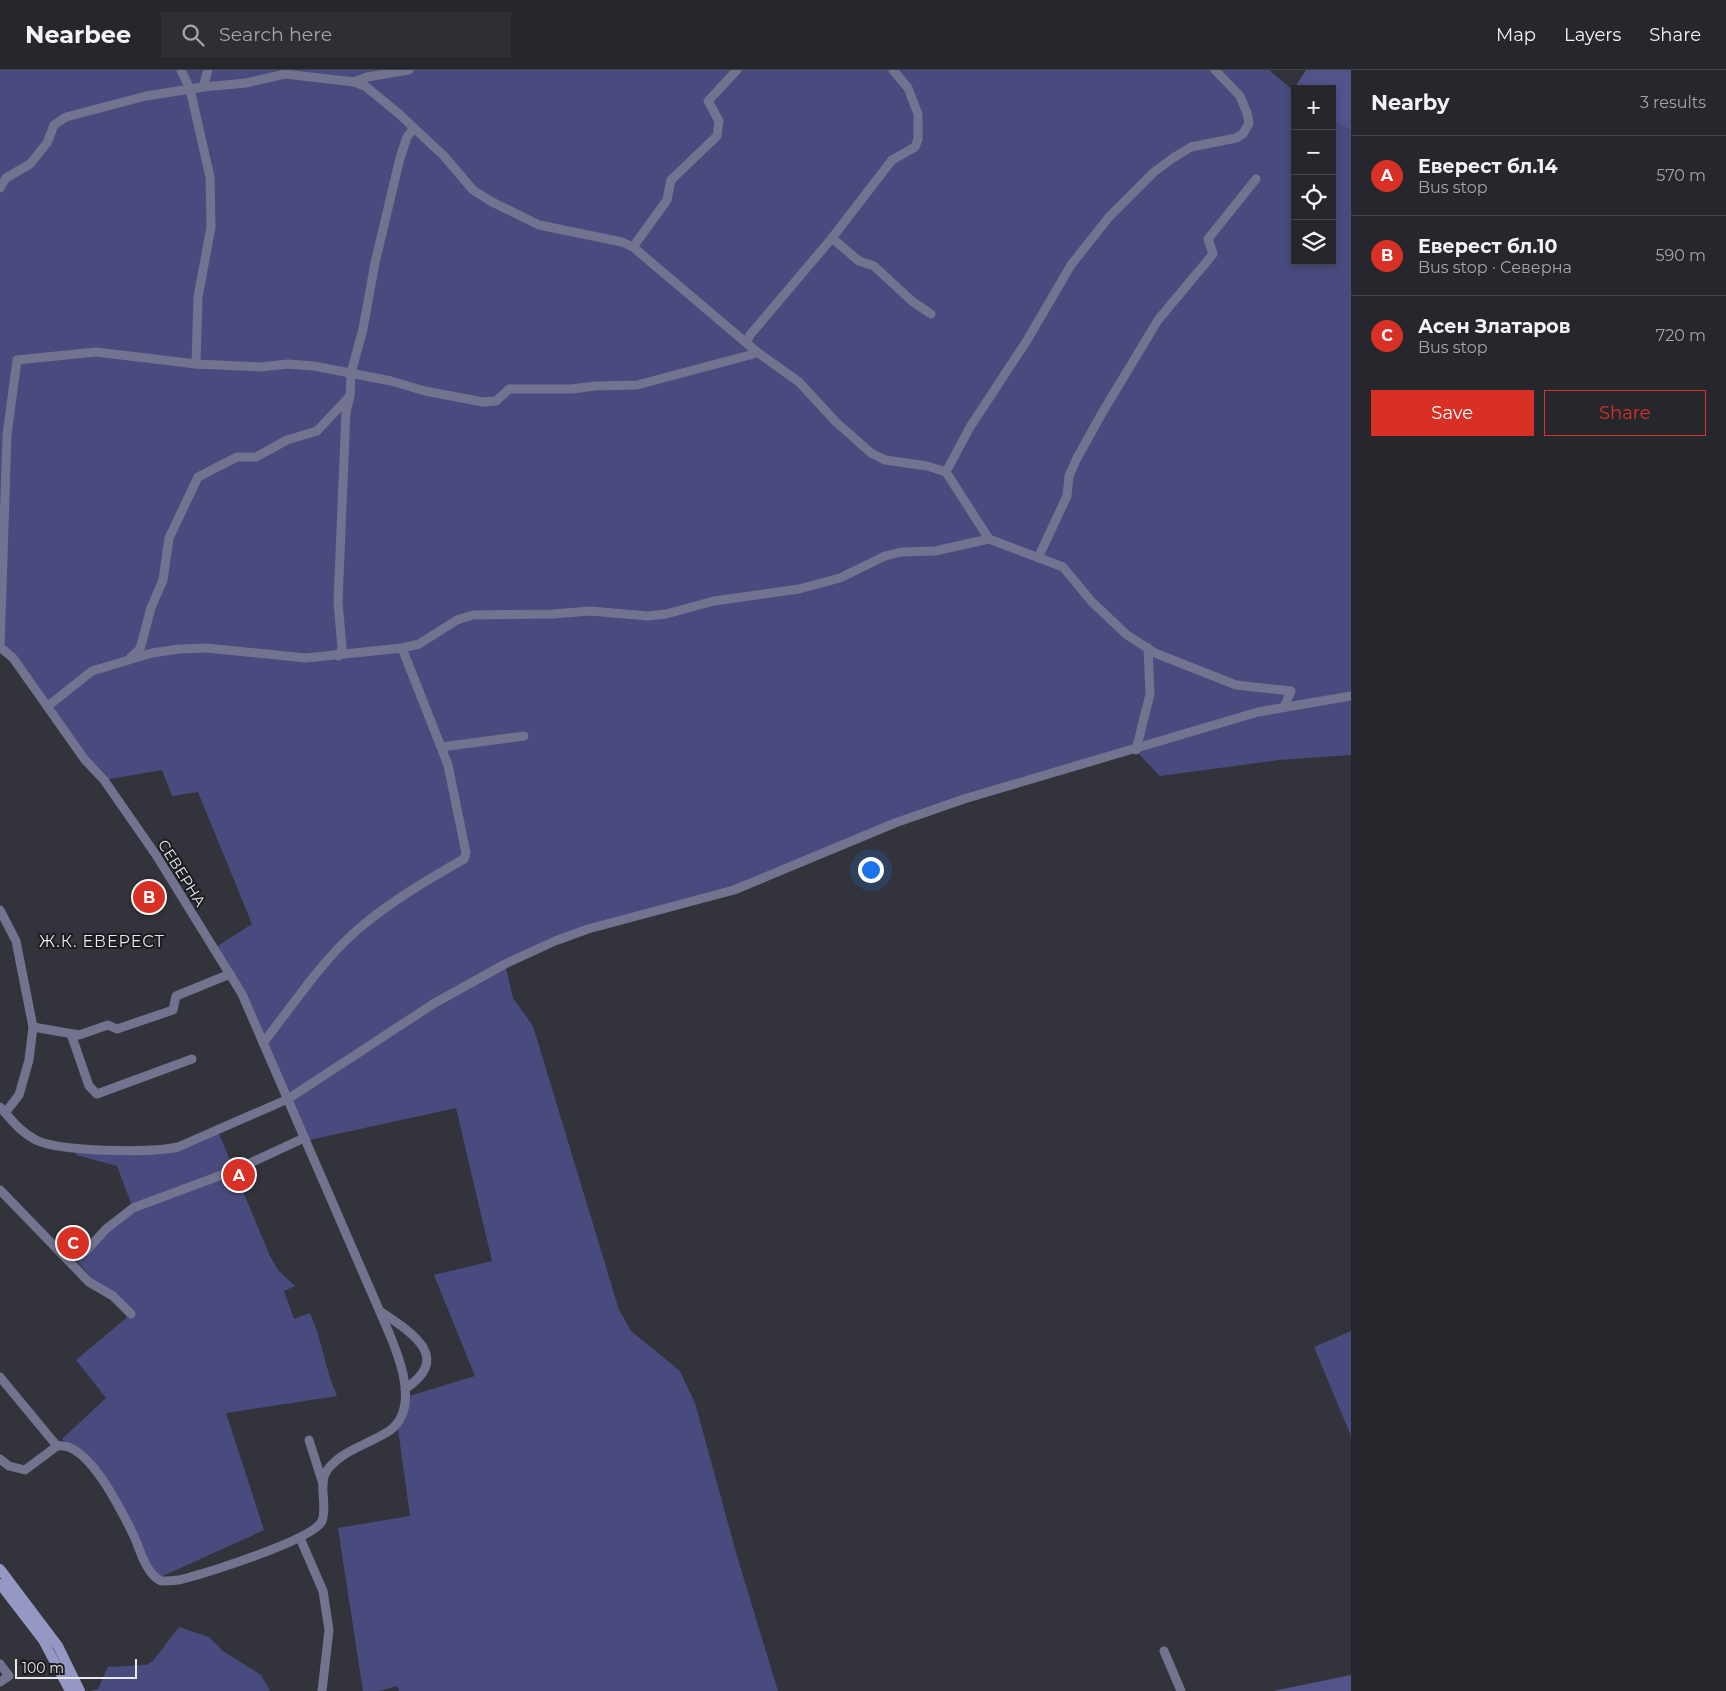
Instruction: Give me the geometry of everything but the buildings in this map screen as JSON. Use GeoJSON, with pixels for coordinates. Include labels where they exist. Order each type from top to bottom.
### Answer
{"type":"FeatureCollection","features":[{"type":"Feature","properties":{"kind":"main road"},"geometry":{"type":"LineString","coordinates":[[0,1569],[58,1646],[80,1691]]}},
{"type":"Feature","properties":{"kind":"main road"},"geometry":{"type":"LineString","coordinates":[[0,1584],[43,1640],[70,1691]]}},
{"type":"Feature","properties":{"kind":"street"},"geometry":{"type":"LineString","coordinates":[[181,70],[190,89],[210,177],[211,227],[198,297],[196,364]]}},
{"type":"Feature","properties":{"kind":"street"},"geometry":{"type":"LineString","coordinates":[[203,87],[208,70]]}},
{"type":"Feature","properties":{"kind":"street"},"geometry":{"type":"LineString","coordinates":[[0,188],[6,178],[30,164],[47,143],[54,125],[66,118],[146,96],[203,87],[246,83],[286,72],[354,82],[409,70]]}},
{"type":"Feature","properties":{"kind":"street"},"geometry":{"type":"LineString","coordinates":[[633,247],[667,200],[671,180],[717,136],[719,122],[708,101],[737,70]]}},
{"type":"Feature","properties":{"kind":"street"},"geometry":{"type":"LineString","coordinates":[[747,342],[750,335],[832,238],[892,160],[914,147],[918,139],[918,114],[908,88],[893,70]]}},
{"type":"Feature","properties":{"kind":"street"},"geometry":{"type":"LineString","coordinates":[[946,472],[970,427],[1026,342],[1071,265],[1103,225],[1154,172],[1173,158],[1191,147],[1236,138],[1243,134],[1249,123],[1240,96],[1215,70]]}},
{"type":"Feature","properties":{"kind":"street"},"geometry":{"type":"LineString","coordinates":[[367,78],[413,129],[444,156],[473,190],[492,202],[540,225],[622,242],[633,247],[747,342],[756,352],[799,382],[836,422],[871,453],[885,460],[927,466],[946,472],[989,539],[1062,568],[1114,625],[1152,650],[1236,685],[1291,691],[1284,707]]}},
{"type":"Feature","properties":{"kind":"street"},"geometry":{"type":"LineString","coordinates":[[339,656],[342,648],[338,602],[341,519],[346,412],[350,396],[351,373],[363,330],[380,239],[400,158],[407,137],[413,129]]}},
{"type":"Feature","properties":{"kind":"street"},"geometry":{"type":"LineString","coordinates":[[1038,558],[1067,496],[1070,476],[1087,440],[1158,320],[1213,254],[1208,239],[1256,179]]}},
{"type":"Feature","properties":{"kind":"street"},"geometry":{"type":"LineString","coordinates":[[832,238],[859,261],[874,266],[913,302],[931,314]]}},
{"type":"Feature","properties":{"kind":"street"},"geometry":{"type":"LineString","coordinates":[[0,647],[7,435],[17,360],[96,352],[196,364],[261,367],[288,364],[351,373],[391,381],[425,391],[483,402],[496,401],[509,389],[572,389],[595,386],[637,385],[750,356],[756,352]]}},
{"type":"Feature","properties":{"kind":"street"},"geometry":{"type":"LineString","coordinates":[[129,659],[140,649],[151,608],[163,580],[169,538],[198,477],[237,457],[256,457],[288,440],[317,431],[350,396]]}},
{"type":"Feature","properties":{"kind":"street"},"geometry":{"type":"LineString","coordinates":[[48,706],[92,671],[129,659],[179,649],[206,648],[306,658],[339,656],[419,644],[457,620],[473,615],[590,612],[648,616],[666,614],[714,601],[799,589],[840,578],[885,556],[963,546],[989,539]]}},
{"type":"Feature","properties":{"kind":"street","name":"СЕВЕРНА"},"geometry":{"type":"LineString","coordinates":[[0,647],[13,658],[85,760],[104,780],[156,855],[242,994],[398,1355],[405,1388],[404,1411],[390,1430],[335,1462],[326,1471],[323,1484]]}},
{"type":"Feature","properties":{"kind":"street"},"geometry":{"type":"LineString","coordinates":[[263,1042],[325,963],[356,931],[412,890],[464,859],[466,853],[460,817],[441,747],[402,648]]}},
{"type":"Feature","properties":{"kind":"street"},"geometry":{"type":"LineString","coordinates":[[1136,750],[1150,694],[1149,663],[1152,650]]}},
{"type":"Feature","properties":{"kind":"street"},"geometry":{"type":"LineString","coordinates":[[0,910],[16,940],[33,1027],[29,1060],[19,1095],[3,1110],[22,1132],[38,1141],[50,1144],[114,1150],[162,1150],[184,1144],[288,1099],[468,984],[555,941],[588,929],[734,890],[929,810],[1284,707],[1351,696]]}},
{"type":"Feature","properties":{"kind":"street"},"geometry":{"type":"LineString","coordinates":[[441,747],[524,736]]}},
{"type":"Feature","properties":{"kind":"street"},"geometry":{"type":"LineString","coordinates":[[33,1027],[79,1035],[108,1025],[117,1029],[173,1010],[176,996],[230,974]]}},
{"type":"Feature","properties":{"kind":"street"},"geometry":{"type":"LineString","coordinates":[[71,1034],[89,1086],[97,1094],[192,1059]]}},
{"type":"Feature","properties":{"kind":"street"},"geometry":{"type":"LineString","coordinates":[[61,1253],[73,1256],[86,1251],[106,1229],[133,1208],[234,1170],[304,1138]]}},
{"type":"Feature","properties":{"kind":"street"},"geometry":{"type":"LineString","coordinates":[[0,1190],[89,1282],[113,1296],[131,1314]]}},
{"type":"Feature","properties":{"kind":"street"},"geometry":{"type":"LineString","coordinates":[[380,1312],[413,1333],[424,1345],[427,1358],[424,1371],[418,1379],[405,1388]]}},
{"type":"Feature","properties":{"kind":"street"},"geometry":{"type":"LineString","coordinates":[[0,1377],[57,1446]]}},
{"type":"Feature","properties":{"kind":"street"},"geometry":{"type":"LineString","coordinates":[[0,1459],[9,1466],[25,1470],[57,1446],[62,1445],[77,1451],[90,1462],[105,1483],[129,1526],[152,1575],[161,1581],[182,1579],[300,1538],[315,1529],[322,1521],[323,1484],[309,1440]]}},
{"type":"Feature","properties":{"kind":"street"},"geometry":{"type":"LineString","coordinates":[[300,1538],[323,1591],[329,1630],[322,1691]]}},
{"type":"Feature","properties":{"kind":"street"},"geometry":{"type":"LineString","coordinates":[[1164,1650],[1181,1691]]}},
{"type":"Feature","properties":{"kind":"street"},"geometry":{"type":"LineString","coordinates":[[0,1664],[9,1676],[0,1682]]}},
{"type":"Feature","properties":{"kind":"shaded area"},"geometry":{"type":"Polygon","coordinates":[[[0,70],[1269,70],[1291,89],[1291,265],[1336,265],[1336,123],[1351,130],[1351,755],[1279,760],[1160,776],[1135,750],[964,799],[734,890],[588,929],[505,964],[513,998],[533,1026],[619,1310],[631,1331],[680,1371],[695,1403],[737,1556],[778,1691],[399,1691],[397,1686],[380,1691],[363,1691],[338,1528],[410,1516],[397,1422],[406,1397],[475,1376],[434,1275],[492,1261],[456,1108],[305,1141],[242,994],[213,949],[252,924],[198,792],[172,796],[162,770],[104,780],[0,647],[0,70]]]}},
{"type":"Feature","properties":{"kind":"shaded area"},"geometry":{"type":"Polygon","coordinates":[[[1306,70],[1351,70],[1351,130],[1336,123],[1336,85],[1296,85],[1306,70]]]}},
{"type":"Feature","properties":{"kind":"shaded area"},"geometry":{"type":"Polygon","coordinates":[[[217,1129],[270,1256],[278,1270],[295,1286],[284,1291],[294,1319],[310,1313],[337,1396],[226,1413],[264,1530],[156,1579],[90,1462],[62,1439],[106,1398],[76,1360],[131,1314],[101,1289],[73,1256],[133,1208],[117,1166],[76,1155],[75,1147],[162,1150],[217,1129]]]}},
{"type":"Feature","properties":{"kind":"shaded area"},"geometry":{"type":"Polygon","coordinates":[[[1351,1331],[1351,1436],[1314,1347],[1351,1331]]]}},
{"type":"Feature","properties":{"kind":"shaded area"},"geometry":{"type":"Polygon","coordinates":[[[179,1627],[209,1637],[223,1651],[261,1675],[270,1691],[90,1691],[98,1689],[108,1667],[146,1665],[153,1661],[179,1627]]]}},
{"type":"Feature","properties":{"kind":"shaded area"},"geometry":{"type":"Polygon","coordinates":[[[1351,1675],[1351,1691],[1273,1691],[1351,1675]]]}},
{"type":"Feature","properties":{"kind":"place","name":"Еверест бл.10"},"geometry":{"type":"Point","coordinates":[149,897]}},
{"type":"Feature","properties":{"kind":"place","name":"Еверест бл.14"},"geometry":{"type":"Point","coordinates":[239,1175]}},
{"type":"Feature","properties":{"kind":"place","name":"Асен Златаров"},"geometry":{"type":"Point","coordinates":[73,1243]}},
{"type":"Feature","properties":{"kind":"district","name":"Ж.К. ЕВЕРЕСТ"},"geometry":{"type":"Point","coordinates":[102,941]}}]}
